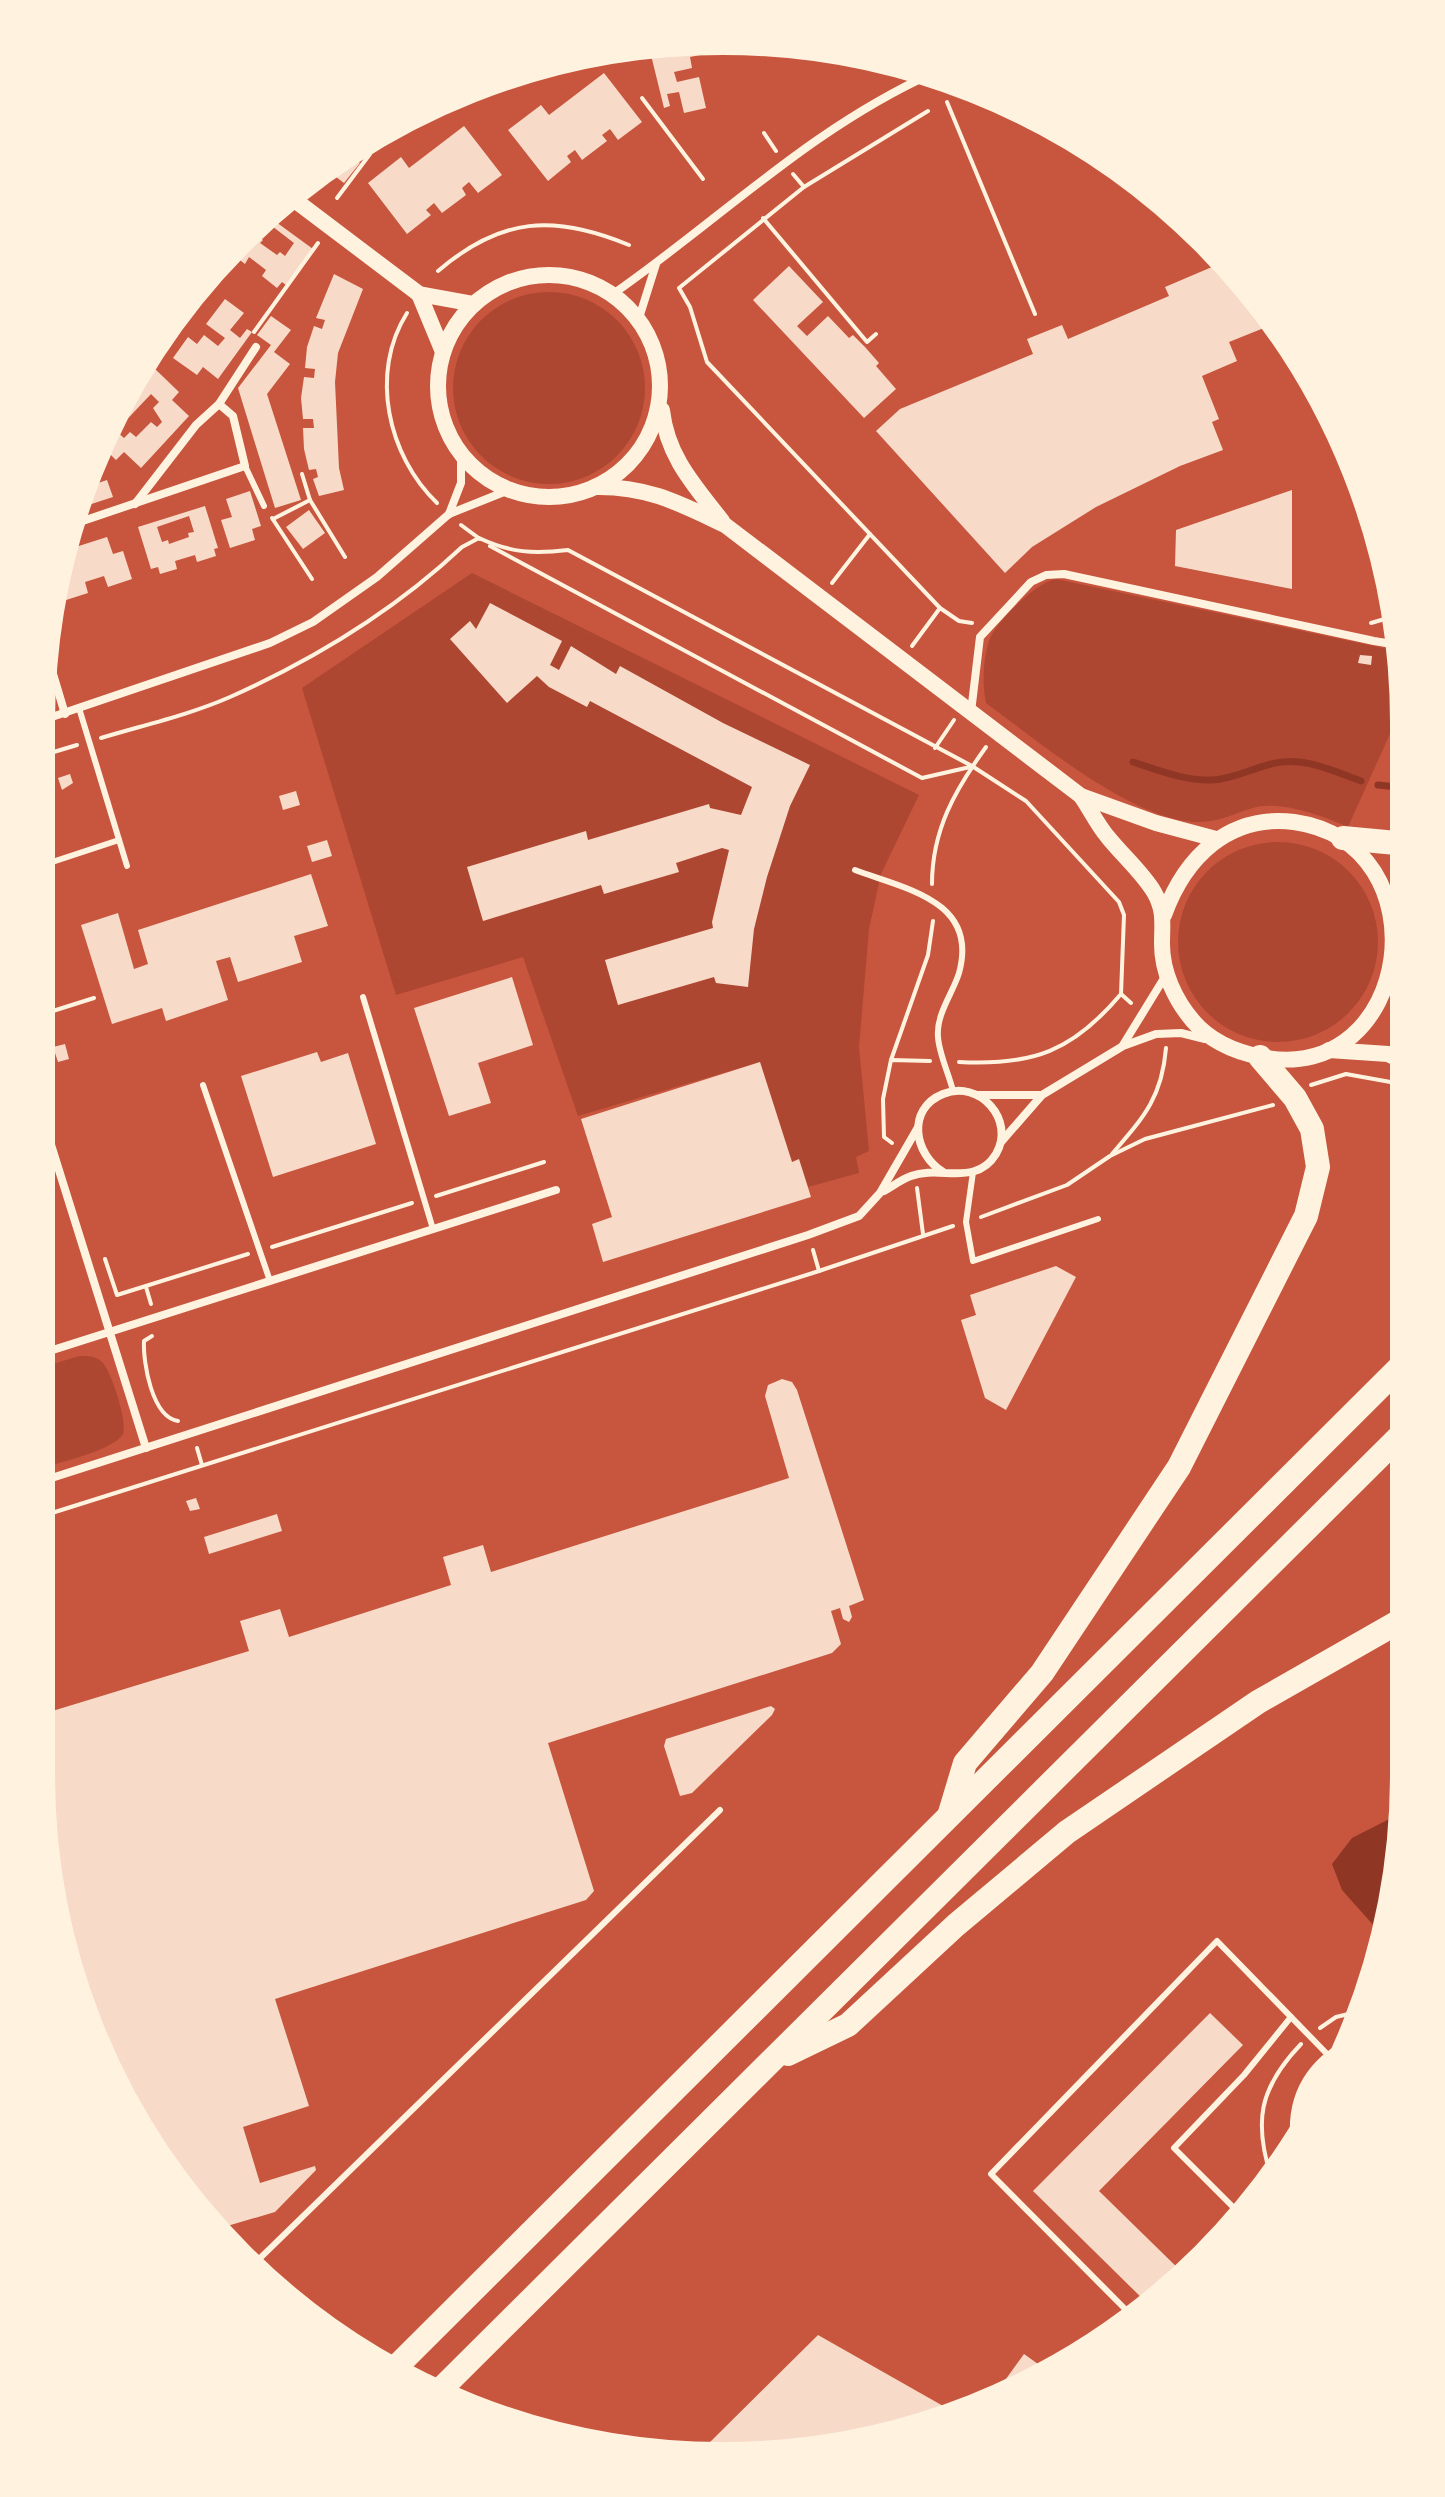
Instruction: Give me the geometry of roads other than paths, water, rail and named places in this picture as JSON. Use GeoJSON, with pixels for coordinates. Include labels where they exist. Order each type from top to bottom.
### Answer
{"type":"FeatureCollection","features":[{"type":"Feature","properties":{"kind":"highway"},"geometry":{"type":"LineString","coordinates":[[1343,838],[1395,843]]}},
{"type":"Feature","properties":{"kind":"highway"},"geometry":{"type":"LineString","coordinates":[[949,1817],[965,1763],[1042,1673],[1179,1467],[1306,1216],[1318,1167],[1312,1129],[1295,1098],[1260,1057]]}},
{"type":"Feature","properties":{"kind":"highway"},"geometry":{"type":"LineString","coordinates":[[399,2364],[1395,1372]]}},
{"type":"Feature","properties":{"kind":"highway"},"geometry":{"type":"LineString","coordinates":[[444,2386],[1395,1441]]}},
{"type":"Feature","properties":{"kind":"highway"},"geometry":{"type":"LineString","coordinates":[[769,2063],[848,2025],[956,1925],[1067,1832],[1258,1702],[1395,1624]]}},
{"type":"Feature","properties":{"kind":"main road"},"geometry":{"type":"LineString","coordinates":[[297,202],[419,294],[474,304]]}},
{"type":"Feature","properties":{"kind":"main road"},"geometry":{"type":"LineString","coordinates":[[725,525],[678,464],[665,437],[660,368],[652,342],[639,318],[613,294],[579,278],[542,274],[505,283],[474,304],[456,326],[443,352],[437,375],[440,404],[448,430],[461,453],[483,475],[509,490],[553,496],[595,487],[627,486],[660,495],[725,525],[1081,796],[1156,823],[1216,839]]}},
{"type":"Feature","properties":{"kind":"main road"},"geometry":{"type":"LineString","coordinates":[[419,294],[443,352]]}},
{"type":"Feature","properties":{"kind":"main road"},"geometry":{"type":"LineString","coordinates":[[595,487],[621,471],[640,450],[654,424],[660,395]]}},
{"type":"Feature","properties":{"kind":"main road"},"geometry":{"type":"LineString","coordinates":[[1081,796],[1105,834],[1154,891],[1164,915]]}},
{"type":"Feature","properties":{"kind":"main road"},"geometry":{"type":"LineString","coordinates":[[1395,906],[1388,886],[1369,859],[1343,838],[1313,824],[1280,820],[1247,825],[1216,839],[1192,859],[1175,885],[1164,915],[1161,946],[1166,974],[1186,1012],[1217,1042],[1260,1057],[1300,1058],[1328,1050],[1355,1033],[1377,1010],[1395,973]]}},
{"type":"Feature","properties":{"kind":"main road"},"geometry":{"type":"LineString","coordinates":[[1328,1050],[1388,1054],[1395,1057]]}},
{"type":"Feature","properties":{"kind":"street"},"geometry":{"type":"LineString","coordinates":[[613,294],[656,264],[806,145],[920,80]]}},
{"type":"Feature","properties":{"kind":"street"},"geometry":{"type":"LineString","coordinates":[[639,318],[656,264]]}},
{"type":"Feature","properties":{"kind":"street"},"geometry":{"type":"LineString","coordinates":[[135,504],[196,425],[219,404],[256,347]]}},
{"type":"Feature","properties":{"kind":"street"},"geometry":{"type":"LineString","coordinates":[[81,522],[245,466],[233,416],[219,404]]}},
{"type":"Feature","properties":{"kind":"street"},"geometry":{"type":"LineString","coordinates":[[449,514],[461,483],[461,453]]}},
{"type":"Feature","properties":{"kind":"street"},"geometry":{"type":"LineString","coordinates":[[50,718],[199,670],[270,643],[313,622],[377,577],[449,514],[509,490]]}},
{"type":"Feature","properties":{"kind":"street"},"geometry":{"type":"LineString","coordinates":[[971,712],[980,637],[1031,582],[1046,575],[1064,574],[1390,644]]}},
{"type":"Feature","properties":{"kind":"street"},"geometry":{"type":"LineString","coordinates":[[52,671],[65,714]]}},
{"type":"Feature","properties":{"kind":"street"},"geometry":{"type":"LineString","coordinates":[[1123,1046],[1166,974]]}},
{"type":"Feature","properties":{"kind":"street"},"geometry":{"type":"LineString","coordinates":[[880,1193],[913,1175],[973,1172],[986,1166],[1001,1142],[1042,1095],[1123,1046],[1156,1034],[1181,1033],[1217,1042]]}},
{"type":"Feature","properties":{"kind":"street"},"geometry":{"type":"LineString","coordinates":[[50,1479],[859,1216],[880,1193],[929,1104],[953,1091],[978,1095],[1042,1095]]}},
{"type":"Feature","properties":{"kind":"street"},"geometry":{"type":"LineString","coordinates":[[978,1095],[998,1115],[1001,1142]]}},
{"type":"Feature","properties":{"kind":"street"},"geometry":{"type":"LineString","coordinates":[[917,1129],[921,1150],[943,1172]]}},
{"type":"Feature","properties":{"kind":"street"},"geometry":{"type":"LineString","coordinates":[[50,1142],[146,1448]]}},
{"type":"Feature","properties":{"kind":"street"},"geometry":{"type":"LineString","coordinates":[[50,1351],[556,1190]]}},
{"type":"Feature","properties":{"kind":"street"},"geometry":{"type":"LineString","coordinates":[[1295,2127],[1299,2101],[1311,2076],[1335,2053]]}},
{"type":"Feature","properties":{"kind":"lane"},"geometry":{"type":"LineString","coordinates":[[245,466],[264,506]]}},
{"type":"Feature","properties":{"kind":"lane"},"geometry":{"type":"LineString","coordinates":[[79,708],[127,866]]}},
{"type":"Feature","properties":{"kind":"lane"},"geometry":{"type":"LineString","coordinates":[[50,863],[119,840]]}},
{"type":"Feature","properties":{"kind":"lane"},"geometry":{"type":"LineString","coordinates":[[855,870],[932,898],[947,910],[963,941],[959,973],[944,1006],[938,1037],[953,1091]]}},
{"type":"Feature","properties":{"kind":"lane"},"geometry":{"type":"LineString","coordinates":[[363,997],[433,1229]]}},
{"type":"Feature","properties":{"kind":"lane"},"geometry":{"type":"LineString","coordinates":[[203,1085],[270,1281]]}},
{"type":"Feature","properties":{"kind":"lane"},"geometry":{"type":"LineString","coordinates":[[973,1172],[966,1222],[973,1261],[1098,1219]]}},
{"type":"Feature","properties":{"kind":"lane"},"geometry":{"type":"LineString","coordinates":[[258,2260],[720,1810]]}},
{"type":"Feature","properties":{"kind":"lane"},"geometry":{"type":"LineString","coordinates":[[1127,2311],[991,2174],[1217,1941],[1329,2056]]}},
{"type":"Feature","properties":{"kind":"lane"},"geometry":{"type":"LineString","coordinates":[[1235,2209],[1174,2148],[1244,2075],[1291,2017]]}},
{"type":"Feature","properties":{"kind":"waterway"},"geometry":{"type":"LineString","coordinates":[[1133,762],[1182,777],[1212,780],[1294,761],[1317,765],[1361,781]]}},
{"type":"Feature","properties":{"kind":"waterway"},"geometry":{"type":"LineString","coordinates":[[1378,785],[1395,787]]}}]}
